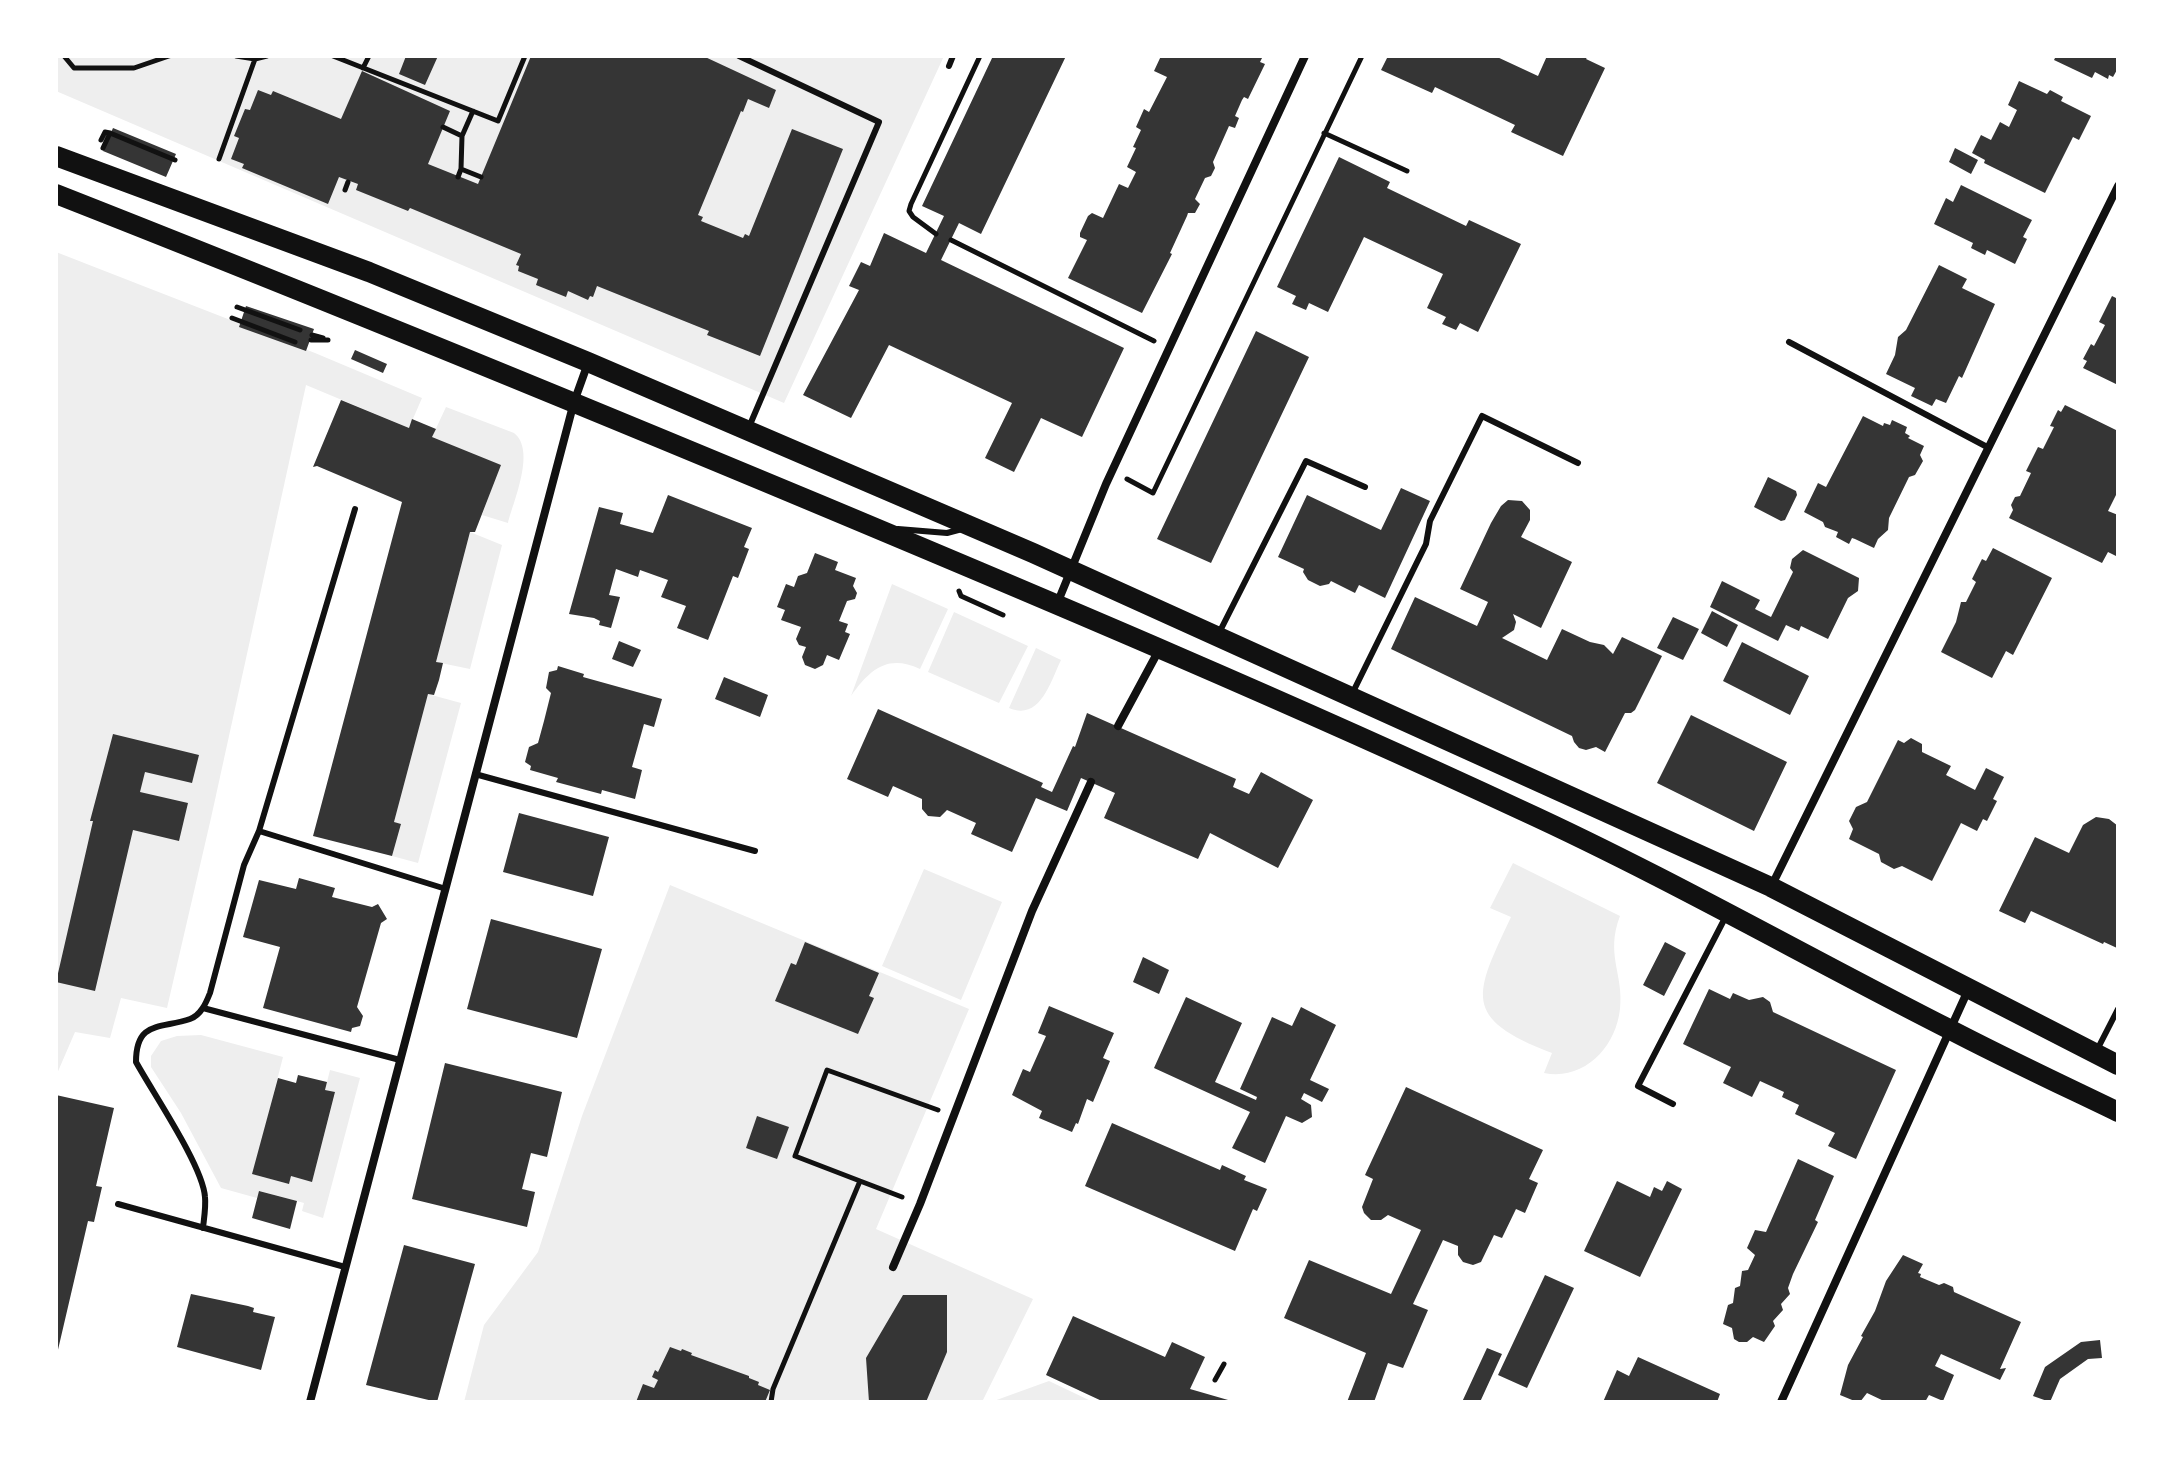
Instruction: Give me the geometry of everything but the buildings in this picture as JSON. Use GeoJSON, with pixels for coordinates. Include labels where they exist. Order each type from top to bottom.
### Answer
{"type":"FeatureCollection","features":[{"type":"Feature","properties":{"kind":"main road"},"geometry":{"type":"LineString","coordinates":[[56,156],[369,272],[971,526],[1771,887],[2118,1065]]}},
{"type":"Feature","properties":{"kind":"main road"},"geometry":{"type":"LineString","coordinates":[[56,194],[324,299],[1160,647],[1526,812],[1728,913],[1948,1030],[2118,1112]]}},
{"type":"Feature","properties":{"kind":"street"},"geometry":{"type":"LineString","coordinates":[[1057,605],[1111,472],[1305,56]]}},
{"type":"Feature","properties":{"kind":"street"},"geometry":{"type":"LineString","coordinates":[[1771,887],[2118,186]]}},
{"type":"Feature","properties":{"kind":"street"},"geometry":{"type":"LineString","coordinates":[[310,1402],[574,402],[588,362]]}},
{"type":"Feature","properties":{"kind":"street"},"geometry":{"type":"LineString","coordinates":[[1118,726],[1160,647]]}},
{"type":"Feature","properties":{"kind":"street"},"geometry":{"type":"LineString","coordinates":[[893,1267],[1032,911],[1091,782]]}},
{"type":"Feature","properties":{"kind":"street"},"geometry":{"type":"LineString","coordinates":[[1781,1402],[1969,988]]}},
{"type":"Feature","properties":{"kind":"lane"},"geometry":{"type":"LineString","coordinates":[[739,56],[879,122],[747,431]]}},
{"type":"Feature","properties":{"kind":"lane"},"geometry":{"type":"LineString","coordinates":[[949,66],[953,56]]}},
{"type":"Feature","properties":{"kind":"lane"},"geometry":{"type":"LineString","coordinates":[[1789,342],[1989,448]]}},
{"type":"Feature","properties":{"kind":"lane"},"geometry":{"type":"LineString","coordinates":[[1351,697],[1426,544],[1430,521],[1482,416],[1578,463]]}},
{"type":"Feature","properties":{"kind":"lane"},"geometry":{"type":"LineString","coordinates":[[1218,637],[1306,461],[1365,487]]}},
{"type":"Feature","properties":{"kind":"lane"},"geometry":{"type":"LineString","coordinates":[[203,1228],[206,1198],[203,1185],[136,1062],[136,1046],[153,1027],[193,1019],[210,993],[244,865],[259,831],[355,509]]}},
{"type":"Feature","properties":{"kind":"lane"},"geometry":{"type":"LineString","coordinates":[[871,526],[947,533],[971,526]]}},
{"type":"Feature","properties":{"kind":"lane"},"geometry":{"type":"LineString","coordinates":[[475,774],[755,851]]}},
{"type":"Feature","properties":{"kind":"lane"},"geometry":{"type":"LineString","coordinates":[[259,831],[446,889]]}},
{"type":"Feature","properties":{"kind":"lane"},"geometry":{"type":"LineString","coordinates":[[1673,1104],[1638,1086],[1728,913]]}},
{"type":"Feature","properties":{"kind":"lane"},"geometry":{"type":"LineString","coordinates":[[203,1008],[400,1060]]}},
{"type":"Feature","properties":{"kind":"lane"},"geometry":{"type":"LineString","coordinates":[[2095,1054],[2118,1009]]}},
{"type":"Feature","properties":{"kind":"lane"},"geometry":{"type":"LineString","coordinates":[[118,1204],[345,1267]]}},
{"type":"Feature","properties":{"kind":"path"},"geometry":{"type":"LineString","coordinates":[[64,56],[74,68],[134,68],[169,56]]}},
{"type":"Feature","properties":{"kind":"path"},"geometry":{"type":"LineString","coordinates":[[236,56],[255,59],[267,56]]}},
{"type":"Feature","properties":{"kind":"path"},"geometry":{"type":"LineString","coordinates":[[333,56],[498,121],[525,56]]}},
{"type":"Feature","properties":{"kind":"path"},"geometry":{"type":"LineString","coordinates":[[363,68],[369,56]]}},
{"type":"Feature","properties":{"kind":"path"},"geometry":{"type":"LineString","coordinates":[[936,234],[909,211],[980,56]]}},
{"type":"Feature","properties":{"kind":"path"},"geometry":{"type":"LineString","coordinates":[[1111,472],[1153,493],[1362,56]]}},
{"type":"Feature","properties":{"kind":"path"},"geometry":{"type":"LineString","coordinates":[[219,159],[236,122],[255,59]]}},
{"type":"Feature","properties":{"kind":"path"},"geometry":{"type":"LineString","coordinates":[[458,177],[462,136],[473,111]]}},
{"type":"Feature","properties":{"kind":"path"},"geometry":{"type":"LineString","coordinates":[[443,127],[462,136]]}},
{"type":"Feature","properties":{"kind":"path"},"geometry":{"type":"LineString","coordinates":[[103,142],[105,132],[110,133],[175,160]]}},
{"type":"Feature","properties":{"kind":"path"},"geometry":{"type":"LineString","coordinates":[[1324,133],[1407,171]]}},
{"type":"Feature","properties":{"kind":"path"},"geometry":{"type":"LineString","coordinates":[[461,169],[481,177]]}},
{"type":"Feature","properties":{"kind":"path"},"geometry":{"type":"LineString","coordinates":[[345,190],[348,182]]}},
{"type":"Feature","properties":{"kind":"path"},"geometry":{"type":"LineString","coordinates":[[951,240],[1169,349]]}},
{"type":"Feature","properties":{"kind":"path"},"geometry":{"type":"LineString","coordinates":[[237,307],[300,330]]}},
{"type":"Feature","properties":{"kind":"path"},"geometry":{"type":"LineString","coordinates":[[232,318],[295,342]]}},
{"type":"Feature","properties":{"kind":"path"},"geometry":{"type":"LineString","coordinates":[[920,1204],[795,1156],[827,1070],[954,1116]]}},
{"type":"Feature","properties":{"kind":"path"},"geometry":{"type":"LineString","coordinates":[[771,1402],[773,1389],[860,1181]]}},
{"type":"Feature","properties":{"kind":"path"},"geometry":{"type":"LineString","coordinates":[[1215,1380],[1224,1364]]}},
{"type":"Feature","properties":{"kind":"shaded area"},"geometry":{"type":"Polygon","coordinates":[[[56,56],[944,56],[784,403],[56,91],[56,56]]]}},
{"type":"Feature","properties":{"kind":"shaded area"},"geometry":{"type":"Polygon","coordinates":[[[56,252],[422,398],[409,428],[306,385],[167,1008],[121,998],[110,1038],[75,1032],[56,1076],[56,252]]]}},
{"type":"Feature","properties":{"kind":"shaded area"},"geometry":{"type":"Polygon","coordinates":[[[446,407],[514,433],[520,441],[523,451],[522,476],[508,523],[482,515],[500,465],[432,437],[446,407]]]}},
{"type":"Feature","properties":{"kind":"shaded area"},"geometry":{"type":"Polygon","coordinates":[[[470,532],[502,545],[470,669],[436,662],[470,532]]]}},
{"type":"Feature","properties":{"kind":"shaded area"},"geometry":{"type":"Polygon","coordinates":[[[892,584],[948,609],[920,669],[898,663],[881,667],[865,678],[851,696],[892,584]]]}},
{"type":"Feature","properties":{"kind":"shaded area"},"geometry":{"type":"Polygon","coordinates":[[[954,612],[1028,646],[999,703],[928,672],[954,612]]]}},
{"type":"Feature","properties":{"kind":"shaded area"},"geometry":{"type":"Polygon","coordinates":[[[1036,648],[1061,660],[1053,679],[1036,705],[1020,711],[1009,708],[1036,648]]]}},
{"type":"Feature","properties":{"kind":"shaded area"},"geometry":{"type":"Polygon","coordinates":[[[428,694],[461,703],[418,863],[392,856],[401,825],[394,822],[428,694]]]}},
{"type":"Feature","properties":{"kind":"shaded area"},"geometry":{"type":"Polygon","coordinates":[[[1513,863],[1620,916],[1614,942],[1621,997],[1617,1023],[1605,1048],[1596,1058],[1572,1072],[1544,1073],[1552,1053],[1502,1028],[1489,1015],[1484,1001],[1489,966],[1511,917],[1490,908],[1513,863]]]}},
{"type":"Feature","properties":{"kind":"shaded area"},"geometry":{"type":"Polygon","coordinates":[[[924,869],[1002,902],[961,1000],[882,966],[924,869]]]}},
{"type":"Feature","properties":{"kind":"shaded area"},"geometry":{"type":"Polygon","coordinates":[[[670,885],[969,1009],[876,1229],[1033,1299],[982,1402],[464,1402],[484,1325],[538,1252],[582,1116],[670,885]]]}},
{"type":"Feature","properties":{"kind":"shaded area"},"geometry":{"type":"Polygon","coordinates":[[[201,1035],[283,1057],[253,1174],[289,1184],[291,1176],[312,1181],[335,1093],[325,1090],[330,1070],[360,1078],[323,1218],[302,1211],[304,1203],[260,1191],[257,1198],[221,1188],[181,1113],[151,1067],[151,1056],[161,1041],[177,1036],[201,1035]]]}},
{"type":"Feature","properties":{"kind":"shaded area"},"geometry":{"type":"Polygon","coordinates":[[[1049,1381],[1093,1402],[991,1402],[1049,1381]]]}}]}
